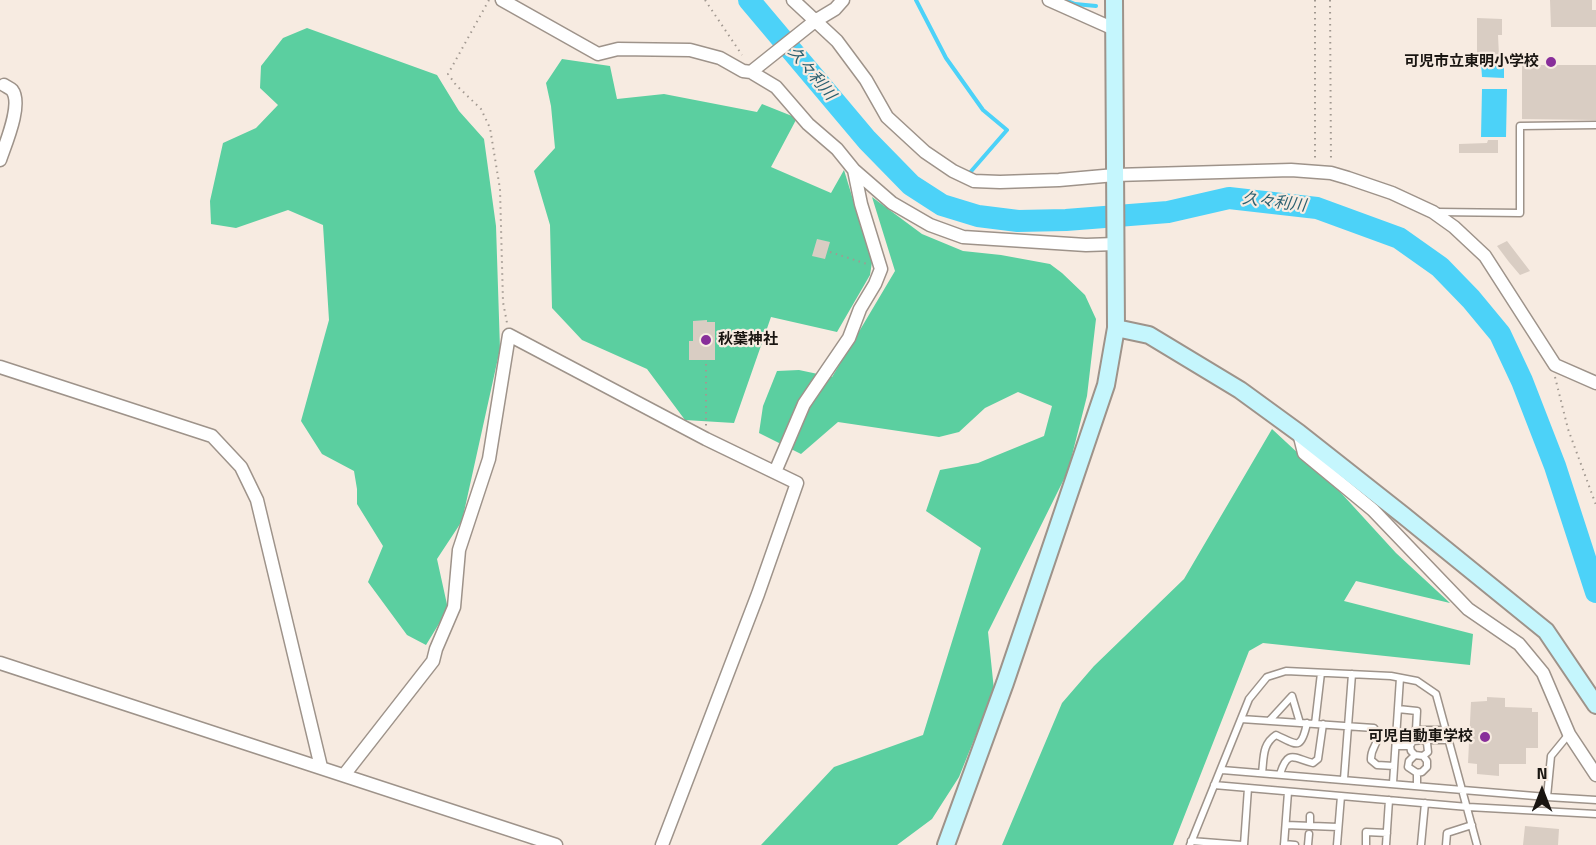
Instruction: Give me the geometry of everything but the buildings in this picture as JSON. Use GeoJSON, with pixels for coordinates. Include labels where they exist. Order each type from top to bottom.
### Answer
{"type":"FeatureCollection","features":[{"type":"Feature","properties":{"kind":"street"},"geometry":{"type":"LineString","coordinates":[[502,0],[598,54],[618,49],[690,50],[720,58],[745,70],[776,87],[808,124],[837,149],[854,170],[892,203],[930,225],[963,237],[1086,245],[1115,244]]}},
{"type":"Feature","properties":{"kind":"street"},"geometry":{"type":"LineString","coordinates":[[793,0],[810,14],[843,49],[866,80],[887,117],[925,152],[953,171],[974,181],[1000,182],[1115,175],[1291,170],[1331,174],[1392,193],[1433,212],[1454,227],[1485,256],[1555,365],[1596,383]]}},
{"type":"Feature","properties":{"kind":"street"},"geometry":{"type":"LineString","coordinates":[[745,70],[835,9],[843,0]]}},
{"type":"Feature","properties":{"kind":"street"},"geometry":{"type":"LineString","coordinates":[[1049,0],[1114,29]]}},
{"type":"Feature","properties":{"kind":"street"},"geometry":{"type":"LineString","coordinates":[[946,845],[997,706],[1102,394],[1116,328],[1114,0]]}},
{"type":"Feature","properties":{"kind":"street"},"geometry":{"type":"LineString","coordinates":[[0,160],[16,102],[13,91],[4,85]]}},
{"type":"Feature","properties":{"kind":"street"},"geometry":{"type":"LineString","coordinates":[[775,472],[804,404],[849,338],[860,309],[881,269],[861,204],[854,170]]}},
{"type":"Feature","properties":{"kind":"street"},"geometry":{"type":"LineString","coordinates":[[1116,328],[1149,335],[1240,390],[1299,433],[1546,632],[1596,705]]}},
{"type":"Feature","properties":{"kind":"street"},"geometry":{"type":"LineString","coordinates":[[344,775],[433,661],[454,608],[459,550],[489,459],[509,335],[706,439],[797,483],[758,594],[662,845]]}},
{"type":"Feature","properties":{"kind":"street"},"geometry":{"type":"LineString","coordinates":[[0,367],[212,436],[241,467],[257,500],[321,767]]}},
{"type":"Feature","properties":{"kind":"street"},"geometry":{"type":"LineString","coordinates":[[1299,433],[1304,453],[1373,510],[1468,609],[1519,644],[1543,673],[1569,734],[1596,775]]}},
{"type":"Feature","properties":{"kind":"street"},"geometry":{"type":"LineString","coordinates":[[0,663],[556,845]]}},
{"type":"Feature","properties":{"kind":"lane"},"geometry":{"type":"LineString","coordinates":[[1433,212],[1520,213],[1520,126],[1596,125]]}},
{"type":"Feature","properties":{"kind":"lane"},"geometry":{"type":"LineString","coordinates":[[1248,788],[1243,845],[1191,843],[1249,699],[1268,677],[1286,671],[1352,674],[1417,681],[1437,694],[1477,845]]}},
{"type":"Feature","properties":{"kind":"lane"},"geometry":{"type":"LineString","coordinates":[[1315,724],[1321,673]]}},
{"type":"Feature","properties":{"kind":"lane"},"geometry":{"type":"LineString","coordinates":[[1344,778],[1352,674]]}},
{"type":"Feature","properties":{"kind":"lane"},"geometry":{"type":"LineString","coordinates":[[1393,783],[1400,678]]}},
{"type":"Feature","properties":{"kind":"lane"},"geometry":{"type":"LineString","coordinates":[[1262,773],[1268,740],[1276,735],[1292,744],[1299,743],[1304,737],[1303,723],[1292,696],[1270,720]]}},
{"type":"Feature","properties":{"kind":"lane"},"geometry":{"type":"LineString","coordinates":[[1398,709],[1417,711],[1416,730],[1447,730]]}},
{"type":"Feature","properties":{"kind":"lane"},"geometry":{"type":"LineString","coordinates":[[1242,719],[1374,728],[1377,742],[1370,754],[1371,760],[1377,765],[1408,764],[1415,755]]}},
{"type":"Feature","properties":{"kind":"lane"},"geometry":{"type":"LineString","coordinates":[[1280,774],[1284,761],[1291,756],[1313,763],[1318,759],[1323,724]]}},
{"type":"Feature","properties":{"kind":"lane"},"geometry":{"type":"LineString","coordinates":[[1547,797],[1551,756],[1569,734]]}},
{"type":"Feature","properties":{"kind":"lane"},"geometry":{"type":"LineString","coordinates":[[1410,746],[1415,740],[1449,740]]}},
{"type":"Feature","properties":{"kind":"lane"},"geometry":{"type":"LineString","coordinates":[[1423,756],[1428,752],[1425,740]]}},
{"type":"Feature","properties":{"kind":"lane"},"geometry":{"type":"LineString","coordinates":[[1396,746],[1410,746]]}},
{"type":"Feature","properties":{"kind":"lane"},"geometry":{"type":"LineString","coordinates":[[1408,764],[1410,770],[1417,773],[1427,767],[1427,761],[1423,756],[1415,755],[1410,746]]}},
{"type":"Feature","properties":{"kind":"lane"},"geometry":{"type":"LineString","coordinates":[[1222,770],[1596,800]]}},
{"type":"Feature","properties":{"kind":"lane"},"geometry":{"type":"LineString","coordinates":[[1417,773],[1417,786]]}},
{"type":"Feature","properties":{"kind":"lane"},"geometry":{"type":"LineString","coordinates":[[1214,785],[1468,807],[1596,814]]}},
{"type":"Feature","properties":{"kind":"lane"},"geometry":{"type":"LineString","coordinates":[[1288,792],[1284,845],[1295,845]]}},
{"type":"Feature","properties":{"kind":"lane"},"geometry":{"type":"LineString","coordinates":[[1337,845],[1341,796]]}},
{"type":"Feature","properties":{"kind":"lane"},"geometry":{"type":"LineString","coordinates":[[1386,845],[1389,800]]}},
{"type":"Feature","properties":{"kind":"lane"},"geometry":{"type":"LineString","coordinates":[[1421,845],[1425,803]]}},
{"type":"Feature","properties":{"kind":"lane"},"geometry":{"type":"LineString","coordinates":[[1308,845],[1310,816]]}},
{"type":"Feature","properties":{"kind":"lane"},"geometry":{"type":"LineString","coordinates":[[1286,825],[1309,830],[1338,827]]}},
{"type":"Feature","properties":{"kind":"lane"},"geometry":{"type":"LineString","coordinates":[[1446,845],[1447,833],[1472,825]]}},
{"type":"Feature","properties":{"kind":"lane"},"geometry":{"type":"LineString","coordinates":[[1366,845],[1366,832],[1387,833]]}},
{"type":"Feature","properties":{"kind":"path"},"geometry":{"type":"LineString","coordinates":[[489,0],[448,74],[481,109],[490,128],[500,189],[503,302],[509,335]]}},
{"type":"Feature","properties":{"kind":"path"},"geometry":{"type":"LineString","coordinates":[[705,0],[745,60],[745,70]]}},
{"type":"Feature","properties":{"kind":"path"},"geometry":{"type":"LineString","coordinates":[[1315,0],[1315,172]]}},
{"type":"Feature","properties":{"kind":"path"},"geometry":{"type":"LineString","coordinates":[[1330,0],[1331,174]]}},
{"type":"Feature","properties":{"kind":"path"},"geometry":{"type":"LineString","coordinates":[[830,252],[881,269]]}},
{"type":"Feature","properties":{"kind":"path"},"geometry":{"type":"LineString","coordinates":[[706,364],[706,439]]}},
{"type":"Feature","properties":{"kind":"path"},"geometry":{"type":"LineString","coordinates":[[1555,365],[1555,380],[1568,429],[1596,505]]}},
{"type":"Feature","properties":{"kind":"green space"},"geometry":{"type":"Polygon","coordinates":[[[307,28],[437,75],[459,111],[484,139],[496,226],[500,349],[462,521],[437,559],[448,609],[426,645],[407,635],[368,582],[383,546],[357,504],[354,471],[322,454],[301,421],[329,320],[323,225],[288,210],[236,228],[211,224],[210,201],[223,143],[256,128],[278,105],[260,88],[261,66],[283,38],[307,28]]]}},
{"type":"Feature","properties":{"kind":"green space"},"geometry":{"type":"Polygon","coordinates":[[[562,59],[610,66],[617,99],[664,94],[757,112],[762,104],[797,118],[771,167],[831,193],[844,170],[872,262],[870,275],[837,332],[771,317],[734,423],[685,420],[647,369],[582,340],[552,308],[550,225],[534,171],[555,148],[546,83],[562,59]]]}},
{"type":"Feature","properties":{"kind":"green space"},"geometry":{"type":"Polygon","coordinates":[[[872,197],[922,234],[963,251],[1050,264],[1062,273],[1085,295],[1096,319],[1087,396],[1068,471],[988,632],[994,690],[959,777],[932,819],[897,845],[761,845],[834,767],[923,735],[981,548],[926,511],[940,470],[978,463],[1044,436],[1052,406],[1018,392],[985,408],[959,432],[939,437],[838,422],[801,454],[759,433],[763,406],[777,371],[799,370],[832,377],[895,271],[872,197]]]}},
{"type":"Feature","properties":{"kind":"green space"},"geometry":{"type":"Polygon","coordinates":[[[1272,429],[1342,494],[1396,553],[1450,603],[1356,581],[1344,601],[1473,634],[1470,665],[1263,643],[1249,651],[1173,845],[1002,845],[1062,703],[1094,666],[1184,579],[1272,429]]]}},
{"type":"Feature","properties":{"kind":"water"},"geometry":{"type":"Polygon","coordinates":[[[1481,63],[1504,64],[1504,78],[1482,77],[1481,63]]]}},
{"type":"Feature","properties":{"kind":"water"},"geometry":{"type":"Polygon","coordinates":[[[1482,89],[1507,89],[1506,137],[1481,137],[1482,89]]]}},
{"type":"Feature","properties":{"kind":"waterway","name":"久々利川"},"geometry":{"type":"LineString","coordinates":[[749,0],[867,140],[911,185],[942,205],[978,216],[1018,221],[1066,220],[1168,212],[1229,198],[1317,208],[1399,238],[1440,267],[1500,334],[1522,381],[1555,466],[1596,592]]}},
{"type":"Feature","properties":{"kind":"waterway"},"geometry":{"type":"LineString","coordinates":[[916,0],[946,58],[983,110],[1007,130],[967,176]]}},
{"type":"Feature","properties":{"kind":"waterway"},"geometry":{"type":"LineString","coordinates":[[1065,0],[1075,4],[1096,6]]}},
{"type":"Feature","properties":{"kind":"place","name":"可児市立東明小学校"},"geometry":{"type":"Point","coordinates":[1551,62]}},
{"type":"Feature","properties":{"kind":"place","name":"秋葉神社"},"geometry":{"type":"Point","coordinates":[706,340]}},
{"type":"Feature","properties":{"kind":"place","name":"可児自動車学校"},"geometry":{"type":"Point","coordinates":[1485,737]}}]}
